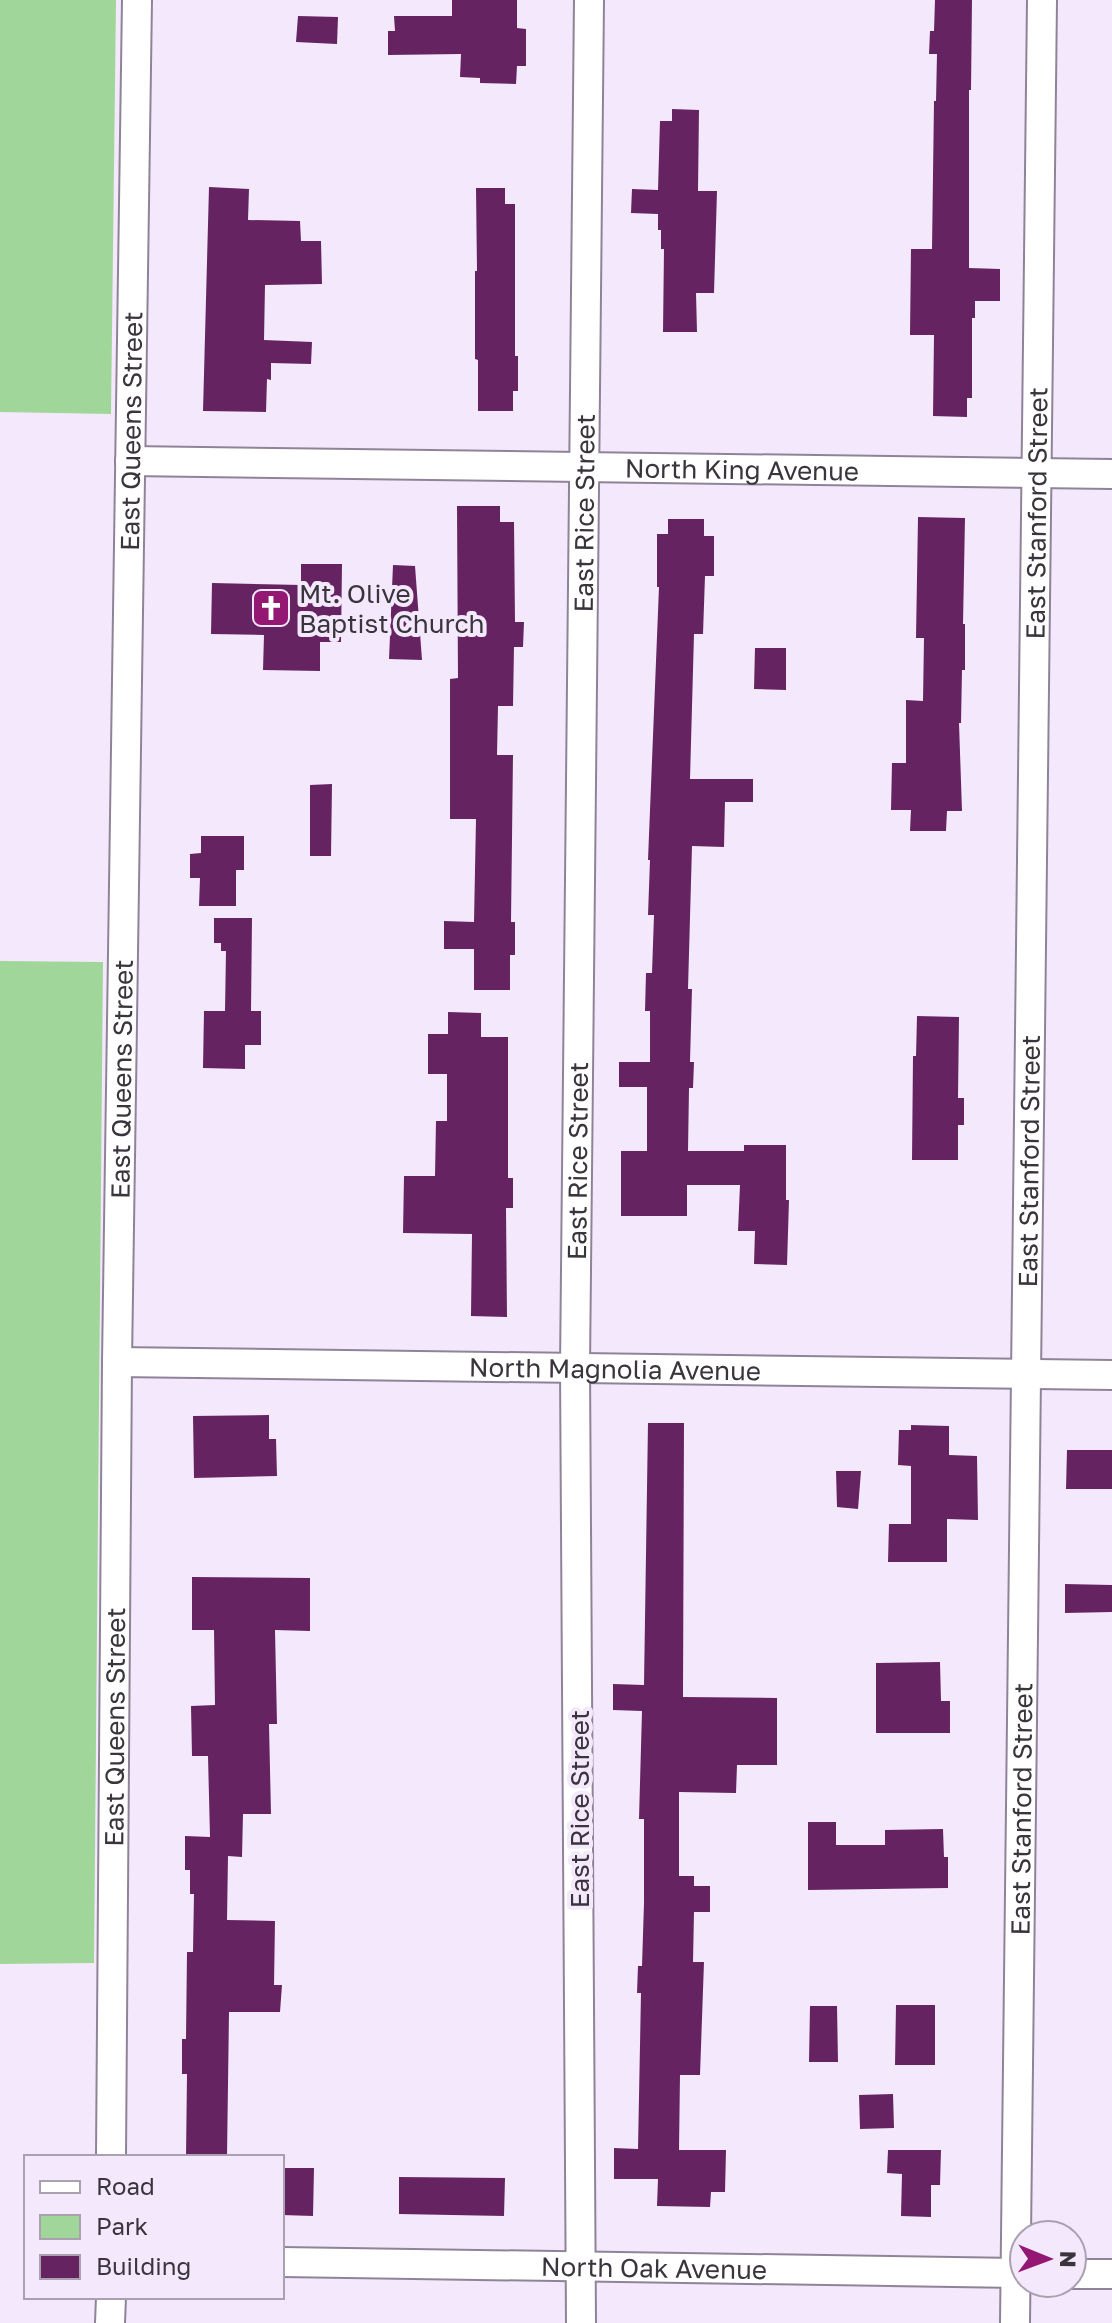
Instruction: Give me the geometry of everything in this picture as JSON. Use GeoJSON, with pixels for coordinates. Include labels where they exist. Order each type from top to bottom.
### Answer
{"type":"FeatureCollection","features":[{"type":"Feature","properties":{"kind":"street","name":"East Queens Street"},"geometry":{"type":"LineString","coordinates":[[111,2155],[117,1362],[137,0]]}},
{"type":"Feature","properties":{"kind":"street","name":"East Rice Street"},"geometry":{"type":"LineString","coordinates":[[581,2323],[575,1368],[589,0]]}},
{"type":"Feature","properties":{"kind":"street","name":"East Stanford Street"},"geometry":{"type":"LineString","coordinates":[[1020,2219],[1026,1374],[1042,0]]}},
{"type":"Feature","properties":{"kind":"street","name":"North King Avenue"},"geometry":{"type":"LineString","coordinates":[[130,461],[1112,474]]}},
{"type":"Feature","properties":{"kind":"street","name":"North Magnolia Avenue"},"geometry":{"type":"LineString","coordinates":[[117,1362],[1112,1375]]}},
{"type":"Feature","properties":{"kind":"street","name":"North Oak Avenue"},"geometry":{"type":"LineString","coordinates":[[284,2262],[1008,2273]]}},
{"type":"Feature","properties":{"kind":"street"},"geometry":{"type":"LineString","coordinates":[[1088,2274],[1112,2274]]}},
{"type":"Feature","properties":{"kind":"street"},"geometry":{"type":"LineString","coordinates":[[110,2323],[111,2299]]}},
{"type":"Feature","properties":{"kind":"street","name":"East Stanford Street"},"geometry":{"type":"LineString","coordinates":[[1015,2323],[1017,2299]]}},
{"type":"Feature","properties":{"kind":"green space"},"geometry":{"type":"Polygon","coordinates":[[[0,0],[116,0],[111,414],[0,412],[0,0]]]}},
{"type":"Feature","properties":{"kind":"green space"},"geometry":{"type":"Polygon","coordinates":[[[0,961],[103,962],[94,1963],[0,1964],[0,961]]]}},
{"type":"Feature","properties":{"kind":"building"},"geometry":{"type":"Polygon","coordinates":[[[452,0],[517,0],[517,28],[526,29],[526,66],[517,66],[516,84],[480,83],[480,78],[460,77],[461,54],[388,55],[388,31],[395,31],[394,16],[452,16],[452,0]]]}},
{"type":"Feature","properties":{"kind":"building"},"geometry":{"type":"Polygon","coordinates":[[[935,0],[972,0],[969,268],[1000,269],[1000,301],[975,301],[975,318],[972,318],[972,398],[967,398],[967,417],[933,416],[934,335],[910,335],[911,249],[932,249],[937,54],[929,54],[930,31],[934,31],[935,0]]]}},
{"type":"Feature","properties":{"kind":"building"},"geometry":{"type":"Polygon","coordinates":[[[298,16],[338,17],[337,44],[296,42],[298,16]]]}},
{"type":"Feature","properties":{"kind":"building"},"geometry":{"type":"Polygon","coordinates":[[[672,109],[699,110],[698,191],[717,191],[714,293],[696,293],[697,332],[663,332],[664,249],[661,249],[658,214],[631,213],[632,189],[658,190],[660,121],[672,121],[672,109]]]}},
{"type":"Feature","properties":{"kind":"building"},"geometry":{"type":"Polygon","coordinates":[[[209,187],[249,189],[248,220],[300,221],[301,241],[321,241],[322,284],[265,285],[264,340],[312,342],[311,364],[271,363],[266,412],[203,411],[209,187]]]}},
{"type":"Feature","properties":{"kind":"building"},"geometry":{"type":"Polygon","coordinates":[[[476,188],[505,188],[505,204],[515,204],[515,356],[518,356],[518,391],[513,391],[513,411],[478,411],[478,360],[475,359],[476,188]]]}},
{"type":"Feature","properties":{"kind":"building"},"geometry":{"type":"Polygon","coordinates":[[[457,506],[500,506],[500,522],[514,522],[515,622],[524,622],[523,647],[514,647],[513,706],[498,706],[497,755],[513,755],[511,922],[515,922],[515,955],[510,955],[510,990],[474,990],[474,949],[444,949],[444,921],[474,922],[476,819],[450,819],[450,679],[458,678],[457,506]]]}},
{"type":"Feature","properties":{"kind":"building"},"geometry":{"type":"Polygon","coordinates":[[[918,517],[965,518],[965,670],[962,670],[959,723],[962,811],[947,811],[946,831],[910,831],[911,810],[891,810],[892,763],[906,763],[906,700],[923,701],[924,638],[916,638],[918,517]]]}},
{"type":"Feature","properties":{"kind":"building"},"geometry":{"type":"Polygon","coordinates":[[[668,519],[704,519],[704,536],[714,536],[714,576],[705,576],[703,634],[694,634],[690,779],[753,779],[753,802],[725,802],[724,847],[692,846],[688,989],[692,989],[690,1062],[694,1062],[693,1088],[689,1088],[688,1151],[744,1151],[744,1145],[786,1145],[786,1200],[789,1200],[787,1265],[754,1264],[755,1231],[738,1231],[740,1185],[687,1185],[687,1216],[621,1216],[621,1151],[647,1151],[647,1087],[619,1087],[619,1062],[650,1062],[650,1011],[645,1011],[646,973],[652,973],[654,915],[648,915],[648,860],[659,587],[657,534],[668,534],[668,519]]]}},
{"type":"Feature","properties":{"kind":"building","name":"Mt. Olive Baptist Church"},"geometry":{"type":"Polygon","coordinates":[[[301,564],[342,564],[341,642],[320,642],[320,671],[263,670],[264,635],[211,634],[212,583],[301,585],[301,564]]]}},
{"type":"Feature","properties":{"kind":"building"},"geometry":{"type":"Polygon","coordinates":[[[393,565],[415,566],[422,660],[389,659],[393,565]]]}},
{"type":"Feature","properties":{"kind":"building"},"geometry":{"type":"Polygon","coordinates":[[[755,648],[786,648],[786,690],[754,689],[755,648]]]}},
{"type":"Feature","properties":{"kind":"building"},"geometry":{"type":"Polygon","coordinates":[[[332,784],[331,856],[310,856],[310,785],[332,784]]]}},
{"type":"Feature","properties":{"kind":"building"},"geometry":{"type":"Polygon","coordinates":[[[201,836],[244,836],[244,870],[236,870],[236,906],[199,906],[200,878],[190,878],[190,854],[201,853],[201,836]]]}},
{"type":"Feature","properties":{"kind":"building"},"geometry":{"type":"Polygon","coordinates":[[[214,918],[252,918],[251,1011],[261,1011],[261,1045],[245,1045],[245,1069],[203,1068],[204,1011],[225,1011],[226,951],[221,951],[221,943],[214,943],[214,918]]]}},
{"type":"Feature","properties":{"kind":"building"},"geometry":{"type":"Polygon","coordinates":[[[448,1012],[481,1013],[481,1037],[508,1037],[508,1178],[513,1178],[513,1208],[506,1208],[507,1317],[471,1316],[472,1234],[403,1233],[404,1176],[435,1176],[436,1121],[447,1121],[447,1074],[428,1074],[428,1034],[448,1034],[448,1012]]]}},
{"type":"Feature","properties":{"kind":"building"},"geometry":{"type":"Polygon","coordinates":[[[917,1016],[959,1017],[958,1098],[964,1098],[964,1125],[958,1125],[958,1160],[912,1160],[913,1056],[916,1056],[917,1016]]]}},
{"type":"Feature","properties":{"kind":"building"},"geometry":{"type":"Polygon","coordinates":[[[269,1415],[269,1439],[276,1439],[277,1476],[194,1478],[193,1416],[269,1415]]]}},
{"type":"Feature","properties":{"kind":"building"},"geometry":{"type":"Polygon","coordinates":[[[648,1423],[684,1423],[683,1697],[777,1698],[777,1765],[737,1765],[736,1793],[679,1792],[679,1876],[694,1876],[694,1886],[710,1886],[710,1912],[694,1912],[693,1962],[704,1962],[700,2075],[680,2075],[679,2150],[726,2150],[725,2192],[711,2192],[710,2207],[657,2206],[658,2179],[614,2179],[614,2148],[638,2149],[641,1993],[637,1993],[638,1966],[642,1966],[644,1819],[639,1819],[642,1711],[613,1710],[613,1684],[644,1685],[648,1423]]]}},
{"type":"Feature","properties":{"kind":"building"},"geometry":{"type":"Polygon","coordinates":[[[911,1425],[949,1426],[949,1455],[977,1456],[978,1520],[947,1519],[947,1562],[888,1562],[889,1524],[911,1524],[911,1466],[898,1465],[899,1430],[911,1430],[911,1425]]]}},
{"type":"Feature","properties":{"kind":"building"},"geometry":{"type":"Polygon","coordinates":[[[1067,1450],[1112,1450],[1112,1489],[1066,1489],[1067,1450]]]}},
{"type":"Feature","properties":{"kind":"building"},"geometry":{"type":"Polygon","coordinates":[[[836,1471],[861,1471],[858,1509],[837,1507],[836,1471]]]}},
{"type":"Feature","properties":{"kind":"building"},"geometry":{"type":"Polygon","coordinates":[[[192,1577],[310,1578],[310,1631],[275,1630],[277,1724],[269,1724],[271,1814],[243,1814],[242,1857],[228,1856],[227,1920],[275,1921],[274,1985],[282,1985],[280,2012],[229,2012],[227,2155],[186,2155],[187,2074],[182,2074],[182,2039],[186,2039],[187,1952],[193,1952],[194,1894],[190,1894],[190,1870],[185,1870],[185,1836],[210,1837],[208,1756],[192,1756],[191,1706],[215,1705],[214,1630],[192,1630],[192,1577]]]}},
{"type":"Feature","properties":{"kind":"building"},"geometry":{"type":"Polygon","coordinates":[[[1065,1584],[1112,1585],[1112,1612],[1065,1613],[1065,1584]]]}},
{"type":"Feature","properties":{"kind":"building"},"geometry":{"type":"Polygon","coordinates":[[[940,1662],[941,1701],[950,1701],[950,1733],[876,1733],[876,1663],[940,1662]]]}},
{"type":"Feature","properties":{"kind":"building"},"geometry":{"type":"Polygon","coordinates":[[[808,1822],[836,1822],[836,1845],[885,1845],[885,1830],[943,1829],[944,1857],[948,1857],[948,1888],[808,1890],[808,1822]]]}},
{"type":"Feature","properties":{"kind":"building"},"geometry":{"type":"Polygon","coordinates":[[[896,2005],[935,2005],[935,2065],[895,2065],[896,2005]]]}},
{"type":"Feature","properties":{"kind":"building"},"geometry":{"type":"Polygon","coordinates":[[[810,2006],[837,2006],[838,2062],[809,2062],[810,2006]]]}},
{"type":"Feature","properties":{"kind":"building"},"geometry":{"type":"Polygon","coordinates":[[[893,2094],[894,2128],[860,2129],[859,2095],[893,2094]]]}},
{"type":"Feature","properties":{"kind":"building"},"geometry":{"type":"Polygon","coordinates":[[[888,2150],[941,2150],[940,2185],[931,2185],[931,2217],[901,2216],[902,2174],[887,2173],[888,2150]]]}},
{"type":"Feature","properties":{"kind":"building"},"geometry":{"type":"Polygon","coordinates":[[[284,2168],[314,2168],[313,2216],[284,2215],[284,2168]]]}},
{"type":"Feature","properties":{"kind":"building"},"geometry":{"type":"Polygon","coordinates":[[[399,2177],[505,2178],[504,2216],[399,2214],[399,2177]]]}},
{"type":"Feature","properties":{"kind":"place","name":"Mt. Olive Baptist Church"},"geometry":{"type":"Point","coordinates":[271,608]}}]}
